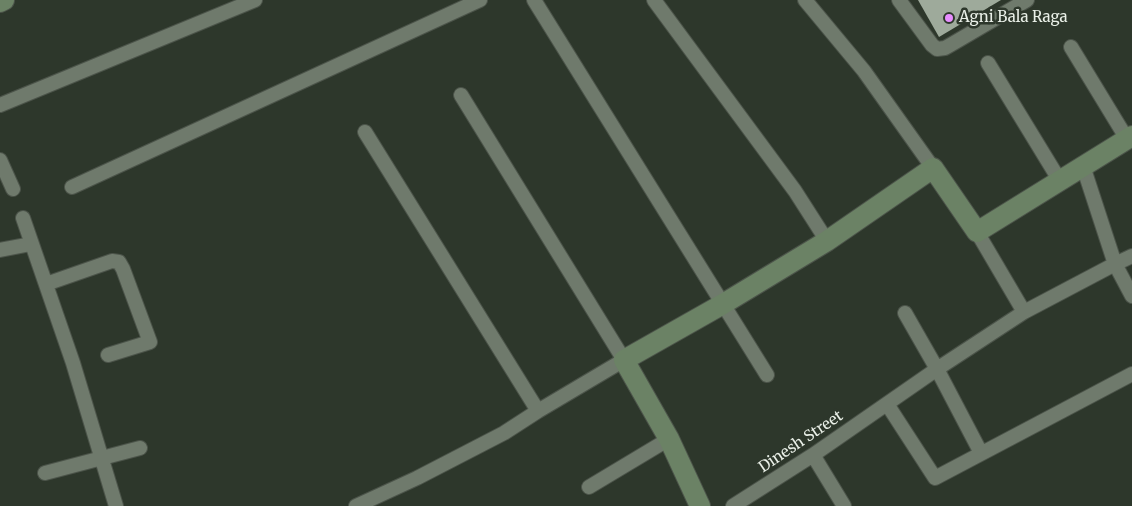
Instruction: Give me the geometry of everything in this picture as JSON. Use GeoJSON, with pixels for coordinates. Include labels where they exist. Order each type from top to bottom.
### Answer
{"type":"FeatureCollection","features":[{"type":"Feature","properties":{"kind":"street"},"geometry":{"type":"LineString","coordinates":[[0,2],[4,0]]}},
{"type":"Feature","properties":{"kind":"street"},"geometry":{"type":"LineString","coordinates":[[0,105],[255,0]]}},
{"type":"Feature","properties":{"kind":"street"},"geometry":{"type":"LineString","coordinates":[[72,187],[480,0]]}},
{"type":"Feature","properties":{"kind":"street"},"geometry":{"type":"LineString","coordinates":[[534,0],[767,374]]}},
{"type":"Feature","properties":{"kind":"street"},"geometry":{"type":"LineString","coordinates":[[654,0],[795,191],[827,241]]}},
{"type":"Feature","properties":{"kind":"street"},"geometry":{"type":"LineString","coordinates":[[805,0],[864,71],[933,168],[977,232],[1024,312]]}},
{"type":"Feature","properties":{"kind":"street"},"geometry":{"type":"LineString","coordinates":[[899,0],[937,49],[945,48],[1027,0]]}},
{"type":"Feature","properties":{"kind":"street"},"geometry":{"type":"LineString","coordinates":[[977,232],[1130,137],[1071,48]]}},
{"type":"Feature","properties":{"kind":"street"},"geometry":{"type":"LineString","coordinates":[[988,64],[1060,181]]}},
{"type":"Feature","properties":{"kind":"street"},"geometry":{"type":"LineString","coordinates":[[461,95],[624,360],[669,439],[700,506]]}},
{"type":"Feature","properties":{"kind":"street"},"geometry":{"type":"LineString","coordinates":[[366,132],[538,410]]}},
{"type":"Feature","properties":{"kind":"street"},"geometry":{"type":"LineString","coordinates":[[0,160],[13,189]]}},
{"type":"Feature","properties":{"kind":"street"},"geometry":{"type":"LineString","coordinates":[[1082,166],[1115,264],[1132,296]]}},
{"type":"Feature","properties":{"kind":"street"},"geometry":{"type":"LineString","coordinates":[[356,506],[417,478],[495,438],[538,410],[723,304],[827,241],[933,168]]}},
{"type":"Feature","properties":{"kind":"street"},"geometry":{"type":"LineString","coordinates":[[23,218],[73,363],[116,506]]}},
{"type":"Feature","properties":{"kind":"street"},"geometry":{"type":"LineString","coordinates":[[0,250],[31,244]]}},
{"type":"Feature","properties":{"kind":"street","name":"Dinesh Street"},"geometry":{"type":"LineString","coordinates":[[733,506],[813,455],[937,369],[1024,312],[1132,256]]}},
{"type":"Feature","properties":{"kind":"street"},"geometry":{"type":"LineString","coordinates":[[46,284],[112,261],[119,262],[150,342],[108,355]]}},
{"type":"Feature","properties":{"kind":"street"},"geometry":{"type":"LineString","coordinates":[[905,313],[981,453]]}},
{"type":"Feature","properties":{"kind":"street"},"geometry":{"type":"LineString","coordinates":[[887,404],[935,478],[1132,374]]}},
{"type":"Feature","properties":{"kind":"street"},"geometry":{"type":"LineString","coordinates":[[589,487],[669,439]]}},
{"type":"Feature","properties":{"kind":"street"},"geometry":{"type":"LineString","coordinates":[[45,473],[140,448]]}},
{"type":"Feature","properties":{"kind":"street"},"geometry":{"type":"LineString","coordinates":[[813,455],[844,506]]}},
{"type":"Feature","properties":{"kind":"building","name":"Agni Bala Raga"},"geometry":{"type":"Polygon","coordinates":[[[918,0],[1001,0],[939,37],[918,0]]]}},
{"type":"Feature","properties":{"kind":"place","name":"Agni Bala Raga"},"geometry":{"type":"Point","coordinates":[949,18]}}]}
